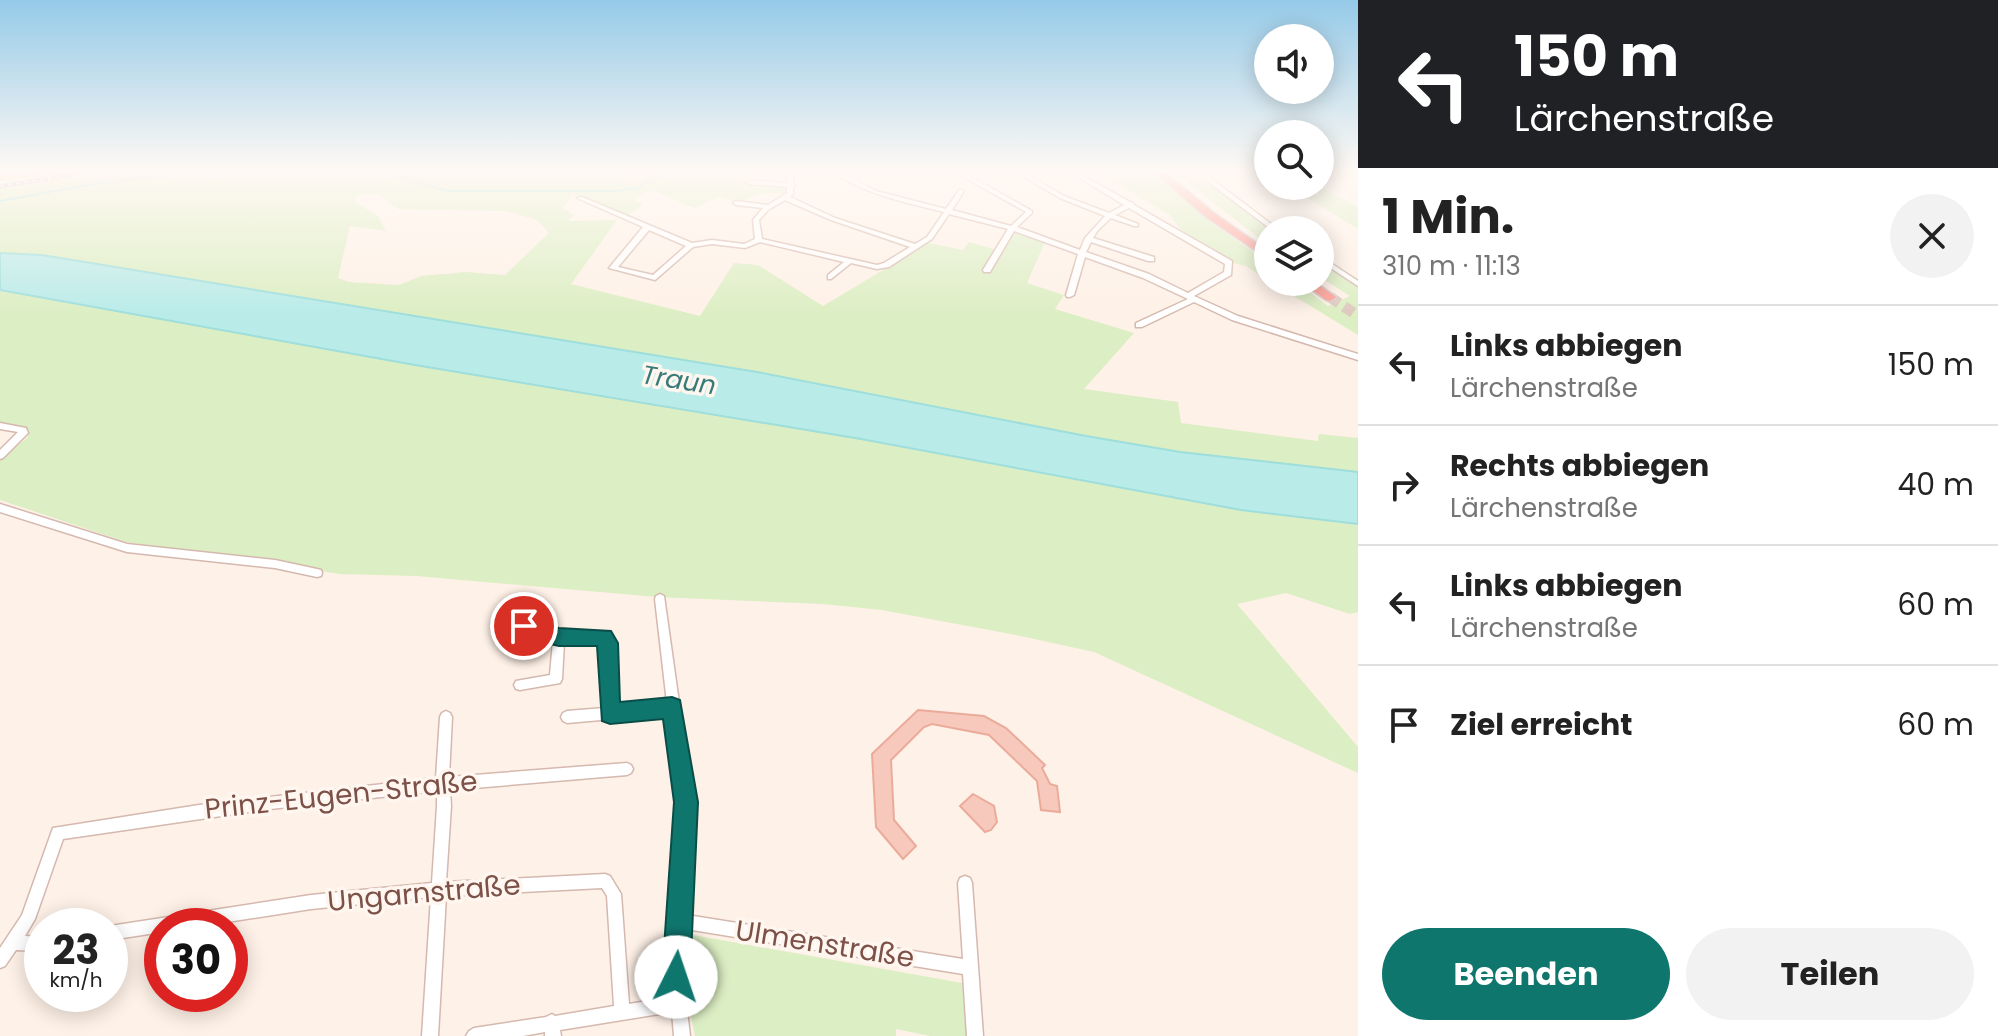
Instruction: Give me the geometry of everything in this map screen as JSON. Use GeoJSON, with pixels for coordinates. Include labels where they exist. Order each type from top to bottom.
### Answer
{"type":"FeatureCollection","features":[{"type":"Feature","properties":{"kind":"highway"},"geometry":{"type":"LineString","coordinates":[[1216,219],[1254,246]]}},
{"type":"Feature","properties":{"kind":"highway"},"geometry":{"type":"LineString","coordinates":[[1226,219],[1254,239]]}},
{"type":"Feature","properties":{"kind":"street"},"geometry":{"type":"LineString","coordinates":[[629,219],[691,245],[712,242],[745,246],[759,240],[886,265],[934,234],[943,219]]}},
{"type":"Feature","properties":{"kind":"street"},"geometry":{"type":"LineString","coordinates":[[757,219],[759,240]]}},
{"type":"Feature","properties":{"kind":"street"},"geometry":{"type":"LineString","coordinates":[[834,219],[916,247]]}},
{"type":"Feature","properties":{"kind":"street"},"geometry":{"type":"LineString","coordinates":[[979,219],[1012,228],[1192,297],[1235,318],[1358,357]]}},
{"type":"Feature","properties":{"kind":"street"},"geometry":{"type":"LineString","coordinates":[[987,270],[1012,228],[1021,219]]}},
{"type":"Feature","properties":{"kind":"street"},"geometry":{"type":"LineString","coordinates":[[1070,295],[1087,239],[1103,219]]}},
{"type":"Feature","properties":{"kind":"street"},"geometry":{"type":"LineString","coordinates":[[1121,219],[1136,225]]}},
{"type":"Feature","properties":{"kind":"street"},"geometry":{"type":"LineString","coordinates":[[1139,325],[1192,297],[1228,273],[1229,263],[1156,219]]}},
{"type":"Feature","properties":{"kind":"street"},"geometry":{"type":"LineString","coordinates":[[647,227],[613,268],[652,278],[691,245]]}},
{"type":"Feature","properties":{"kind":"street"},"geometry":{"type":"LineString","coordinates":[[1087,239],[1151,259]]}},
{"type":"Feature","properties":{"kind":"street"},"geometry":{"type":"LineString","coordinates":[[831,277],[850,260]]}},
{"type":"Feature","properties":{"kind":"street"},"geometry":{"type":"LineString","coordinates":[[1334,268],[1358,284]]}},
{"type":"Feature","properties":{"kind":"street"},"geometry":{"type":"LineString","coordinates":[[0,426],[23,430],[0,456]]}},
{"type":"Feature","properties":{"kind":"street"},"geometry":{"type":"LineString","coordinates":[[0,508],[127,548],[275,564],[317,573]]}},
{"type":"Feature","properties":{"kind":"street"},"geometry":{"type":"LineString","coordinates":[[530,599],[524,626],[526,630],[559,637],[604,637],[608,643],[610,713]]}},
{"type":"Feature","properties":{"kind":"street"},"geometry":{"type":"LineString","coordinates":[[660,599],[686,802],[677,1004],[682,1036]]}},
{"type":"Feature","properties":{"kind":"street"},"geometry":{"type":"LineString","coordinates":[[520,685],[556,679],[559,637]]}},
{"type":"Feature","properties":{"kind":"street"},"geometry":{"type":"LineString","coordinates":[[567,717],[672,708]]}},
{"type":"Feature","properties":{"kind":"street"},"geometry":{"type":"LineString","coordinates":[[430,1036],[446,717]]}},
{"type":"Feature","properties":{"kind":"street","name":"Prinz-Eugen-Straße"},"geometry":{"type":"LineString","coordinates":[[12,943],[28,919],[58,833],[264,802],[442,782],[627,769]]}},
{"type":"Feature","properties":{"kind":"street","name":"Ungarnstraße"},"geometry":{"type":"LineString","coordinates":[[128,930],[311,902],[439,889],[599,880],[610,884],[614,894],[622,1012]]}},
{"type":"Feature","properties":{"kind":"street"},"geometry":{"type":"LineString","coordinates":[[965,883],[975,1036]]}},
{"type":"Feature","properties":{"kind":"street","name":"Ulmenstraße"},"geometry":{"type":"LineString","coordinates":[[681,921],[969,967]]}},
{"type":"Feature","properties":{"kind":"street"},"geometry":{"type":"LineString","coordinates":[[0,961],[12,943],[24,943]]}},
{"type":"Feature","properties":{"kind":"street"},"geometry":{"type":"LineString","coordinates":[[474,1036],[552,1029],[622,1012],[677,1004]]}},
{"type":"Feature","properties":{"kind":"green space"},"geometry":{"type":"Polygon","coordinates":[[[0,219],[380,219],[386,231],[350,226],[338,278],[349,282],[399,285],[421,276],[466,272],[505,275],[549,233],[535,219],[617,220],[571,284],[700,316],[734,263],[758,265],[823,306],[928,243],[963,250],[969,242],[997,250],[1012,229],[1045,242],[1027,283],[1064,295],[1055,309],[1134,333],[1084,389],[1178,402],[1181,423],[1318,441],[1319,434],[1358,438],[1358,472],[1180,452],[757,372],[42,255],[0,253],[0,219]]]}},
{"type":"Feature","properties":{"kind":"green space"},"geometry":{"type":"Polygon","coordinates":[[[1173,219],[1206,219],[1254,252],[1254,271],[1232,263],[1181,230],[1173,219]]]}},
{"type":"Feature","properties":{"kind":"green space"},"geometry":{"type":"Polygon","coordinates":[[[1235,219],[1254,219],[1254,234],[1235,219]]]}},
{"type":"Feature","properties":{"kind":"green space"},"geometry":{"type":"Polygon","coordinates":[[[1342,219],[1358,219],[1358,229],[1342,219]]]}},
{"type":"Feature","properties":{"kind":"green space"},"geometry":{"type":"Polygon","coordinates":[[[1334,270],[1358,288],[1358,335],[1294,296],[1315,296],[1328,306],[1350,296],[1334,286],[1334,270]]]}},
{"type":"Feature","properties":{"kind":"green space"},"geometry":{"type":"Polygon","coordinates":[[[0,290],[415,365],[861,439],[1241,510],[1358,524],[1358,612],[1350,614],[1286,593],[1237,604],[1358,747],[1358,773],[1094,652],[1016,635],[882,610],[823,604],[657,597],[416,576],[340,574],[126,542],[0,500],[0,460],[28,437],[29,430],[0,425],[0,290]]]}},
{"type":"Feature","properties":{"kind":"green space"},"geometry":{"type":"Polygon","coordinates":[[[693,935],[962,983],[966,1036],[930,1036],[896,1029],[896,1036],[695,1036],[690,1012],[693,935]]]}},
{"type":"Feature","properties":{"kind":"water","name":"Traun"},"geometry":{"type":"Polygon","coordinates":[[[0,253],[42,255],[757,372],[1180,452],[1358,472],[1358,524],[1241,510],[861,439],[415,365],[0,290],[0,253]]]}},
{"type":"Feature","properties":{"kind":"building"},"geometry":{"type":"Polygon","coordinates":[[[918,710],[984,716],[1006,728],[1045,765],[1042,768],[1050,784],[1057,786],[1060,812],[1041,810],[1037,781],[989,735],[932,724],[924,727],[891,760],[894,820],[916,846],[903,859],[876,827],[872,754],[918,710]]]}},
{"type":"Feature","properties":{"kind":"building"},"geometry":{"type":"Polygon","coordinates":[[[973,794],[994,806],[997,822],[991,830],[985,832],[960,806],[973,794]]]}},
{"type":"Feature","properties":{"kind":"tunnel"},"geometry":{"type":"LineString","coordinates":[[1330,297],[1358,316]]}},
{"type":"Feature","properties":{"kind":"route"},"geometry":{"type":"LineString","coordinates":[[524,626],[526,630],[559,637],[604,637],[608,643],[610,713],[672,708],[686,802],[684,885],[676,977]]}}]}
